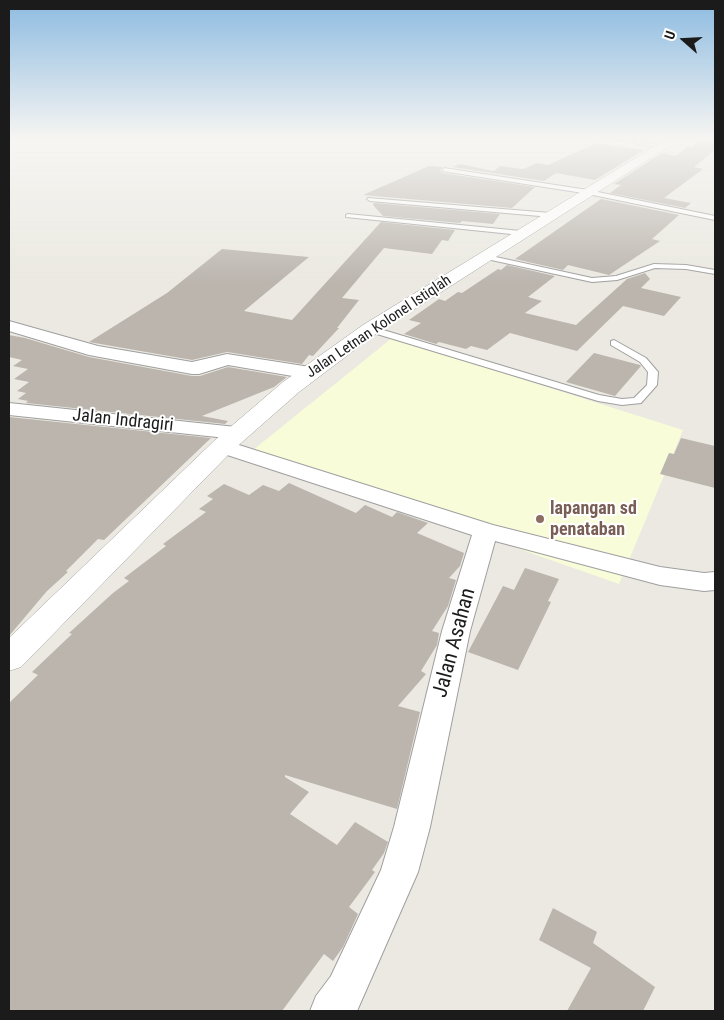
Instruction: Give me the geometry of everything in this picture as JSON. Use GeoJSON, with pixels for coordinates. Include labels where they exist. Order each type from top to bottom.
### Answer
{"type":"FeatureCollection","features":[{"type":"Feature","properties":{"kind":"street","name":"Jalan Letnan Kolonel Istiqlah"},"geometry":{"type":"LineString","coordinates":[[9,658],[230,440],[310,373],[370,329],[596,188]]}},
{"type":"Feature","properties":{"kind":"street"},"geometry":{"type":"LineString","coordinates":[[9,326],[95,351],[189,367],[199,368],[227,359],[310,373]]}},
{"type":"Feature","properties":{"kind":"street","name":"Jalan Indragiri"},"geometry":{"type":"LineString","coordinates":[[9,409],[230,440]]}},
{"type":"Feature","properties":{"kind":"street"},"geometry":{"type":"LineString","coordinates":[[230,440],[485,531],[660,576],[704,582],[715,581]]}},
{"type":"Feature","properties":{"kind":"street","name":"Jalan Asahan"},"geometry":{"type":"LineString","coordinates":[[331,1011],[346,991],[399,872],[412,828],[456,631],[485,531]]}},
{"type":"Feature","properties":{"kind":"lane"},"geometry":{"type":"LineString","coordinates":[[553,188],[715,218]]}},
{"type":"Feature","properties":{"kind":"lane"},"geometry":{"type":"LineString","coordinates":[[370,199],[552,215]]}},
{"type":"Feature","properties":{"kind":"lane"},"geometry":{"type":"LineString","coordinates":[[348,216],[521,233]]}},
{"type":"Feature","properties":{"kind":"lane"},"geometry":{"type":"LineString","coordinates":[[485,256],[575,278],[600,281],[617,278],[654,266],[676,266],[715,272]]}},
{"type":"Feature","properties":{"kind":"lane"},"geometry":{"type":"LineString","coordinates":[[654,266],[656,260],[661,258]]}},
{"type":"Feature","properties":{"kind":"lane"},"geometry":{"type":"LineString","coordinates":[[671,258],[715,263]]}},
{"type":"Feature","properties":{"kind":"lane"},"geometry":{"type":"LineString","coordinates":[[370,329],[598,398],[622,402],[637,401],[652,385],[653,372],[643,360],[614,343]]}},
{"type":"Feature","properties":{"kind":"shaded area","name":"lapangan sd penataban"},"geometry":{"type":"Polygon","coordinates":[[[392,338],[683,430],[619,584],[248,454],[392,338]]]}},
{"type":"Feature","properties":{"kind":"building"},"geometry":{"type":"Polygon","coordinates":[[[380,188],[534,188],[512,208],[363,195],[380,188]]]}},
{"type":"Feature","properties":{"kind":"building"},"geometry":{"type":"Polygon","coordinates":[[[617,188],[678,188],[664,198],[691,203],[685,208],[610,193],[617,188]]]}},
{"type":"Feature","properties":{"kind":"building"},"geometry":{"type":"Polygon","coordinates":[[[601,199],[679,215],[652,239],[660,241],[609,275],[568,265],[563,270],[515,259],[601,199]]]}},
{"type":"Feature","properties":{"kind":"building"},"geometry":{"type":"Polygon","coordinates":[[[374,203],[500,214],[493,224],[462,221],[460,223],[383,216],[373,205],[374,203]]]}},
{"type":"Feature","properties":{"kind":"building"},"geometry":{"type":"Polygon","coordinates":[[[381,222],[455,230],[448,241],[442,240],[432,254],[384,248],[342,298],[359,300],[337,328],[339,328],[313,356],[309,355],[302,364],[227,352],[192,360],[89,342],[167,293],[222,249],[309,257],[244,311],[292,320],[381,222]]]}},
{"type":"Feature","properties":{"kind":"building"},"geometry":{"type":"Polygon","coordinates":[[[507,265],[555,276],[528,297],[542,301],[525,313],[576,325],[627,279],[645,273],[650,279],[641,288],[681,297],[664,316],[623,306],[577,351],[510,333],[487,350],[471,346],[466,349],[439,342],[436,344],[404,334],[421,323],[409,320],[439,299],[445,301],[458,292],[462,293],[507,265]]]}},
{"type":"Feature","properties":{"kind":"building"},"geometry":{"type":"Polygon","coordinates":[[[9,335],[89,357],[192,376],[200,376],[228,367],[287,377],[274,387],[202,416],[228,421],[225,424],[26,403],[28,401],[18,399],[26,393],[17,391],[29,382],[14,379],[28,369],[13,366],[22,360],[9,357],[9,335]]]}},
{"type":"Feature","properties":{"kind":"building"},"geometry":{"type":"Polygon","coordinates":[[[594,353],[641,366],[615,396],[566,382],[594,353]]]}},
{"type":"Feature","properties":{"kind":"building"},"geometry":{"type":"Polygon","coordinates":[[[9,417],[211,438],[104,540],[98,539],[66,571],[68,572],[47,591],[9,636],[9,417]]]}},
{"type":"Feature","properties":{"kind":"building"},"geometry":{"type":"Polygon","coordinates":[[[681,438],[715,446],[715,488],[660,474],[669,453],[674,454],[681,438]]]}},
{"type":"Feature","properties":{"kind":"building"},"geometry":{"type":"Polygon","coordinates":[[[289,483],[356,513],[365,505],[392,517],[397,512],[428,523],[417,533],[464,553],[460,566],[449,578],[456,580],[448,606],[432,631],[439,633],[437,645],[421,671],[426,674],[398,706],[420,712],[397,809],[285,775],[285,777],[309,792],[290,814],[337,845],[355,822],[388,842],[384,853],[372,870],[375,872],[349,907],[358,914],[343,947],[333,961],[324,954],[282,1011],[9,1011],[9,703],[38,675],[32,672],[72,634],[69,633],[129,581],[124,578],[166,546],[163,544],[206,512],[199,509],[213,499],[207,496],[224,484],[249,495],[263,485],[279,491],[289,483]]]}},
{"type":"Feature","properties":{"kind":"building"},"geometry":{"type":"Polygon","coordinates":[[[525,568],[559,579],[548,601],[551,602],[518,670],[468,652],[503,586],[514,590],[525,568]]]}},
{"type":"Feature","properties":{"kind":"building"},"geometry":{"type":"Polygon","coordinates":[[[553,908],[597,932],[593,943],[655,987],[643,1011],[567,1011],[591,968],[539,940],[553,908]]]}},
{"type":"Feature","properties":{"kind":"place","name":"lapangan sd penataban"},"geometry":{"type":"Point","coordinates":[540,519]}}]}
